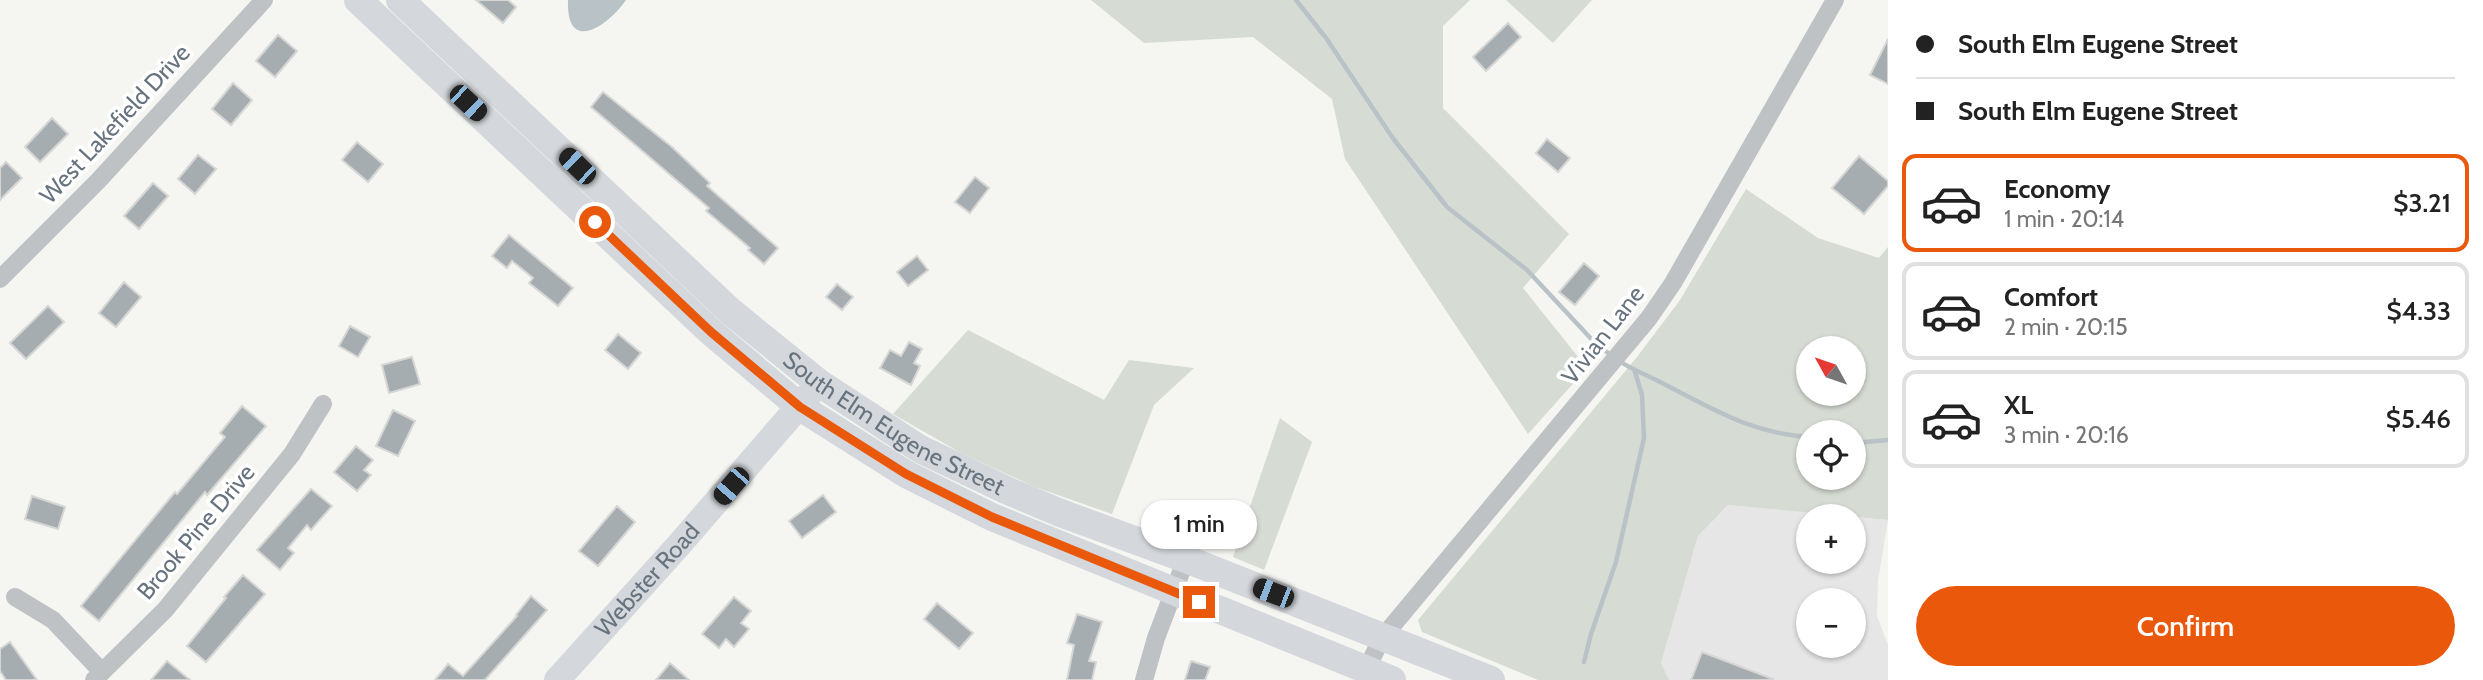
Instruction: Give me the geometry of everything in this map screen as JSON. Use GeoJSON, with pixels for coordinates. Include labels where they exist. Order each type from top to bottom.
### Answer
{"type":"FeatureCollection","features":[{"type":"Feature","properties":{"kind":"main road","name":"South Elm Eugene Street"},"geometry":{"type":"LineString","coordinates":[[358,0],[711,332],[800,407],[906,474],[992,517],[1379,675]]}},
{"type":"Feature","properties":{"kind":"main road","name":"South Elm Eugene Street"},"geometry":{"type":"LineString","coordinates":[[400,0],[730,311],[819,383],[920,449],[1058,512],[1186,559],[1490,680]]}},
{"type":"Feature","properties":{"kind":"street","name":"West Lakefield Drive"},"geometry":{"type":"LineString","coordinates":[[0,279],[98,181],[264,0]]}},
{"type":"Feature","properties":{"kind":"street","name":"Vivian Lane"},"geometry":{"type":"LineString","coordinates":[[1379,675],[1382,638],[1649,318],[1673,283],[1835,0]]}},
{"type":"Feature","properties":{"kind":"street","name":"Webster Road"},"geometry":{"type":"LineString","coordinates":[[557,680],[819,383]]}},
{"type":"Feature","properties":{"kind":"street","name":"Brook Pine Drive"},"geometry":{"type":"LineString","coordinates":[[98,676],[165,610],[292,454],[323,404]]}},
{"type":"Feature","properties":{"kind":"street"},"geometry":{"type":"LineString","coordinates":[[1144,680],[1156,638],[1186,559]]}},
{"type":"Feature","properties":{"kind":"street"},"geometry":{"type":"LineString","coordinates":[[15,597],[53,620],[98,676]]}},
{"type":"Feature","properties":{"kind":"shaded area"},"geometry":{"type":"Polygon","coordinates":[[[568,0],[626,0],[599,26],[581,31],[574,27],[569,17],[568,0]]]}},
{"type":"Feature","properties":{"kind":"shaded area"},"geometry":{"type":"Polygon","coordinates":[[[1091,0],[1470,0],[1443,26],[1443,108],[1569,234],[1523,288],[1587,368],[1528,434],[1345,159],[1332,99],[1253,37],[1144,43],[1091,0]]]}},
{"type":"Feature","properties":{"kind":"shaded area"},"geometry":{"type":"Polygon","coordinates":[[[1506,0],[1592,0],[1553,43],[1506,0]]]}},
{"type":"Feature","properties":{"kind":"shaded area"},"geometry":{"type":"Polygon","coordinates":[[[1746,189],[1818,238],[1879,258],[1888,247],[1888,520],[1866,518],[1866,504],[1796,504],[1796,511],[1728,505],[1698,536],[1661,663],[1669,680],[1538,680],[1422,632],[1418,620],[1637,357],[1680,300],[1746,189]]]}},
{"type":"Feature","properties":{"kind":"shaded area"},"geometry":{"type":"Polygon","coordinates":[[[968,330],[1104,400],[1129,360],[1194,368],[1154,405],[1112,514],[1035,487],[961,453],[893,414],[968,330]]]}},
{"type":"Feature","properties":{"kind":"shaded area"},"geometry":{"type":"Polygon","coordinates":[[[1280,418],[1312,442],[1264,570],[1233,557],[1280,418]]]}},
{"type":"Feature","properties":{"kind":"shaded area"},"geometry":{"type":"Polygon","coordinates":[[[1728,505],[1796,511],[1796,574],[1866,574],[1866,518],[1888,520],[1878,580],[1877,616],[1888,645],[1888,680],[1669,680],[1661,663],[1698,536],[1728,505]]]}},
{"type":"Feature","properties":{"kind":"building"},"geometry":{"type":"Polygon","coordinates":[[[476,0],[508,0],[516,7],[503,23],[476,0]]]}},
{"type":"Feature","properties":{"kind":"building"},"geometry":{"type":"Polygon","coordinates":[[[1508,23],[1521,37],[1486,71],[1473,57],[1508,23]]]}},
{"type":"Feature","properties":{"kind":"building"},"geometry":{"type":"Polygon","coordinates":[[[278,35],[297,51],[275,77],[256,61],[278,35]]]}},
{"type":"Feature","properties":{"kind":"building"},"geometry":{"type":"Polygon","coordinates":[[[1888,39],[1888,84],[1870,75],[1888,39]]]}},
{"type":"Feature","properties":{"kind":"building"},"geometry":{"type":"Polygon","coordinates":[[[233,83],[252,100],[231,125],[212,109],[233,83]]]}},
{"type":"Feature","properties":{"kind":"building"},"geometry":{"type":"Polygon","coordinates":[[[603,92],[672,147],[710,183],[707,186],[778,248],[764,264],[748,250],[750,248],[706,211],[709,208],[591,107],[603,92]]]}},
{"type":"Feature","properties":{"kind":"building"},"geometry":{"type":"Polygon","coordinates":[[[52,118],[68,134],[40,162],[25,147],[52,118]]]}},
{"type":"Feature","properties":{"kind":"building"},"geometry":{"type":"Polygon","coordinates":[[[1547,139],[1570,158],[1558,172],[1536,153],[1547,139]]]}},
{"type":"Feature","properties":{"kind":"building"},"geometry":{"type":"Polygon","coordinates":[[[357,142],[383,164],[368,182],[342,160],[357,142]]]}},
{"type":"Feature","properties":{"kind":"building"},"geometry":{"type":"Polygon","coordinates":[[[198,155],[216,169],[195,194],[178,179],[198,155]]]}},
{"type":"Feature","properties":{"kind":"building"},"geometry":{"type":"Polygon","coordinates":[[[1859,156],[1888,181],[1888,186],[1864,214],[1832,188],[1859,156]]]}},
{"type":"Feature","properties":{"kind":"building"},"geometry":{"type":"Polygon","coordinates":[[[6,162],[22,178],[0,200],[0,168],[6,162]]]}},
{"type":"Feature","properties":{"kind":"building"},"geometry":{"type":"Polygon","coordinates":[[[975,177],[989,188],[970,213],[955,202],[975,177]]]}},
{"type":"Feature","properties":{"kind":"building"},"geometry":{"type":"Polygon","coordinates":[[[153,183],[168,196],[139,229],[124,216],[153,183]]]}},
{"type":"Feature","properties":{"kind":"building"},"geometry":{"type":"Polygon","coordinates":[[[509,235],[573,288],[558,306],[529,283],[533,278],[512,261],[507,268],[492,256],[509,235]]]}},
{"type":"Feature","properties":{"kind":"building"},"geometry":{"type":"Polygon","coordinates":[[[917,256],[928,270],[908,286],[897,272],[917,256]]]}},
{"type":"Feature","properties":{"kind":"building"},"geometry":{"type":"Polygon","coordinates":[[[1584,263],[1599,276],[1575,305],[1559,292],[1584,263]]]}},
{"type":"Feature","properties":{"kind":"building"},"geometry":{"type":"Polygon","coordinates":[[[124,282],[141,297],[116,327],[99,313],[124,282]]]}},
{"type":"Feature","properties":{"kind":"building"},"geometry":{"type":"Polygon","coordinates":[[[837,284],[853,297],[842,310],[826,297],[837,284]]]}},
{"type":"Feature","properties":{"kind":"building"},"geometry":{"type":"Polygon","coordinates":[[[48,306],[64,322],[26,359],[10,343],[48,306]]]}},
{"type":"Feature","properties":{"kind":"building"},"geometry":{"type":"Polygon","coordinates":[[[350,326],[370,337],[358,357],[339,346],[350,326]]]}},
{"type":"Feature","properties":{"kind":"building"},"geometry":{"type":"Polygon","coordinates":[[[618,334],[641,353],[628,369],[605,350],[618,334]]]}},
{"type":"Feature","properties":{"kind":"building"},"geometry":{"type":"Polygon","coordinates":[[[909,342],[922,349],[914,363],[920,366],[911,385],[880,368],[890,350],[901,356],[909,342]]]}},
{"type":"Feature","properties":{"kind":"building"},"geometry":{"type":"Polygon","coordinates":[[[412,357],[420,384],[389,393],[382,365],[412,357]]]}},
{"type":"Feature","properties":{"kind":"building"},"geometry":{"type":"Polygon","coordinates":[[[242,406],[266,426],[207,495],[205,492],[99,621],[81,606],[175,492],[177,494],[225,437],[220,433],[242,406]]]}},
{"type":"Feature","properties":{"kind":"building"},"geometry":{"type":"Polygon","coordinates":[[[393,410],[415,421],[398,456],[376,446],[393,410]]]}},
{"type":"Feature","properties":{"kind":"building"},"geometry":{"type":"Polygon","coordinates":[[[356,446],[373,460],[364,470],[371,475],[357,491],[334,472],[356,446]]]}},
{"type":"Feature","properties":{"kind":"building"},"geometry":{"type":"Polygon","coordinates":[[[311,489],[332,506],[311,530],[307,525],[288,548],[294,553],[280,570],[257,550],[311,489]]]}},
{"type":"Feature","properties":{"kind":"building"},"geometry":{"type":"Polygon","coordinates":[[[823,495],[836,512],[802,538],[789,521],[823,495]]]}},
{"type":"Feature","properties":{"kind":"building"},"geometry":{"type":"Polygon","coordinates":[[[32,496],[65,507],[58,529],[25,519],[32,496]]]}},
{"type":"Feature","properties":{"kind":"building"},"geometry":{"type":"Polygon","coordinates":[[[617,506],[635,522],[598,566],[579,551],[617,506]]]}},
{"type":"Feature","properties":{"kind":"building"},"geometry":{"type":"Polygon","coordinates":[[[243,575],[265,594],[206,662],[187,646],[243,575]]]}},
{"type":"Feature","properties":{"kind":"building"},"geometry":{"type":"Polygon","coordinates":[[[531,596],[547,610],[485,680],[435,680],[448,664],[463,676],[517,616],[531,596]]]}},
{"type":"Feature","properties":{"kind":"building"},"geometry":{"type":"Polygon","coordinates":[[[734,597],[751,611],[741,623],[749,629],[734,647],[726,639],[719,648],[702,634],[734,597]]]}},
{"type":"Feature","properties":{"kind":"building"},"geometry":{"type":"Polygon","coordinates":[[[937,603],[973,633],[959,649],[924,619],[937,603]]]}},
{"type":"Feature","properties":{"kind":"building"},"geometry":{"type":"Polygon","coordinates":[[[1077,614],[1102,622],[1089,661],[1096,662],[1092,680],[1067,680],[1074,645],[1067,643],[1077,614]]]}},
{"type":"Feature","properties":{"kind":"building"},"geometry":{"type":"Polygon","coordinates":[[[10,642],[37,680],[6,680],[0,671],[0,649],[10,642]]]}},
{"type":"Feature","properties":{"kind":"building"},"geometry":{"type":"Polygon","coordinates":[[[1702,652],[1773,679],[1773,680],[1691,680],[1702,652]]]}},
{"type":"Feature","properties":{"kind":"building"},"geometry":{"type":"Polygon","coordinates":[[[167,661],[190,680],[151,680],[167,661]]]}},
{"type":"Feature","properties":{"kind":"building"},"geometry":{"type":"Polygon","coordinates":[[[1191,661],[1210,667],[1205,680],[1185,680],[1191,661]]]}},
{"type":"Feature","properties":{"kind":"building"},"geometry":{"type":"Polygon","coordinates":[[[670,663],[689,680],[656,680],[670,663]]]}},
{"type":"Feature","properties":{"kind":"waterway"},"geometry":{"type":"LineString","coordinates":[[1296,0],[1326,38],[1392,137],[1447,207],[1527,270],[1596,344],[1611,355]]}},
{"type":"Feature","properties":{"kind":"waterway"},"geometry":{"type":"LineString","coordinates":[[1618,360],[1732,418],[1749,425],[1796,436]]}},
{"type":"Feature","properties":{"kind":"waterway"},"geometry":{"type":"LineString","coordinates":[[1584,662],[1616,562],[1644,438],[1642,395],[1635,372]]}},
{"type":"Feature","properties":{"kind":"waterway"},"geometry":{"type":"LineString","coordinates":[[1866,442],[1888,440]]}},
{"type":"Feature","properties":{"kind":"route"},"geometry":{"type":"LineString","coordinates":[[595,222],[711,332],[800,407],[906,474],[992,517],[1199,602]]}}]}
